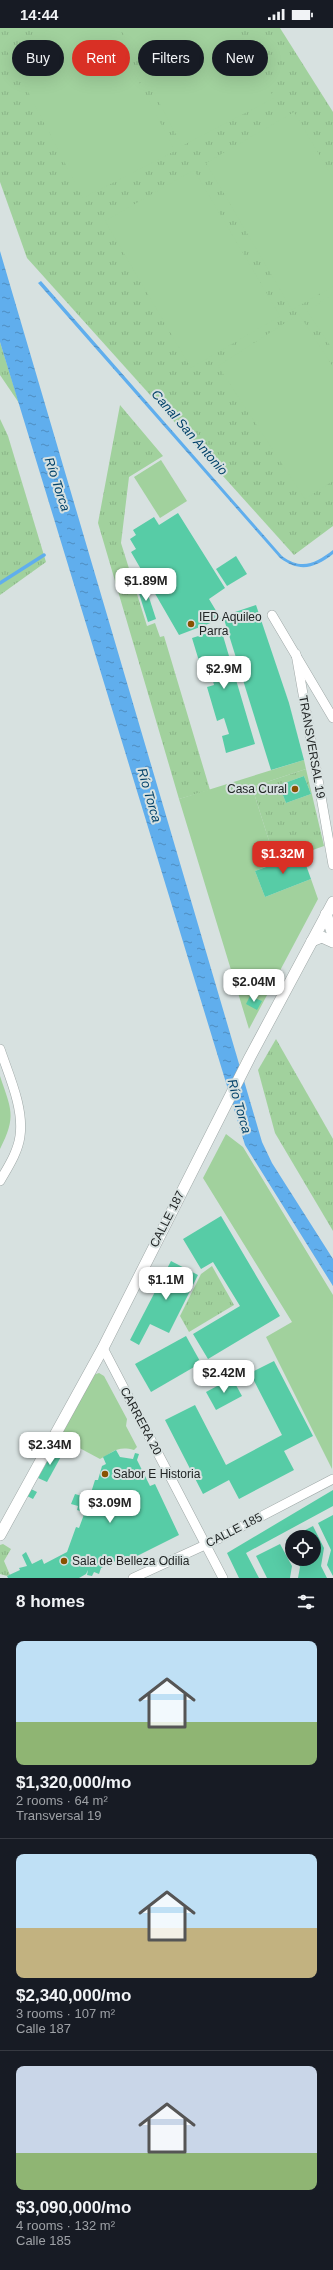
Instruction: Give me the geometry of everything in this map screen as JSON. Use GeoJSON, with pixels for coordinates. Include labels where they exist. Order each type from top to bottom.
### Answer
{"type":"FeatureCollection","features":[{"type":"Feature","properties":{"kind":"street"},"geometry":{"type":"LineString","coordinates":[[272,615],[333,718]]}},
{"type":"Feature","properties":{"kind":"street","name":"TRANSVERSAL 19"},"geometry":{"type":"LineString","coordinates":[[296,654],[333,865]]}},
{"type":"Feature","properties":{"kind":"street","name":"CALLE 187"},"geometry":{"type":"LineString","coordinates":[[0,1535],[103,1348],[249,1060],[333,902]]}},
{"type":"Feature","properties":{"kind":"street"},"geometry":{"type":"LineString","coordinates":[[326,914],[333,935]]}},
{"type":"Feature","properties":{"kind":"street"},"geometry":{"type":"LineString","coordinates":[[312,941],[322,937],[333,942]]}},
{"type":"Feature","properties":{"kind":"street"},"geometry":{"type":"LineString","coordinates":[[0,1049],[18,1108],[20,1136],[15,1153],[0,1181]]}},
{"type":"Feature","properties":{"kind":"street","name":"CARRERA 20"},"geometry":{"type":"LineString","coordinates":[[103,1348],[223,1578]]}},
{"type":"Feature","properties":{"kind":"street","name":"CALLE 185"},"geometry":{"type":"LineString","coordinates":[[133,1578],[205,1545],[333,1479]]}},
{"type":"Feature","properties":{"kind":"green space"},"geometry":{"type":"Polygon","coordinates":[[[0,28],[280,28],[333,112],[333,526],[294,555],[27,258],[0,182],[0,28]]]}},
{"type":"Feature","properties":{"kind":"green space"},"geometry":{"type":"Polygon","coordinates":[[[52,28],[111,28],[117,40],[72,40],[72,76],[130,76],[130,65],[175,151],[83,198],[20,76],[64,76],[64,40],[29,40],[52,28]]]}},
{"type":"Feature","properties":{"kind":"green space"},"geometry":{"type":"Polygon","coordinates":[[[120,28],[237,28],[243,40],[212,40],[212,76],[262,76],[274,98],[182,146],[145,76],[204,76],[204,40],[138,40],[138,62],[130,47],[130,40],[126,40],[120,28]]]}},
{"type":"Feature","properties":{"kind":"green space"},"geometry":{"type":"Polygon","coordinates":[[[12,48],[12,61],[7,51],[12,48]]]}},
{"type":"Feature","properties":{"kind":"green space"},"geometry":{"type":"Polygon","coordinates":[[[294,112],[333,178],[333,286],[292,310],[206,163],[294,112]]]}},
{"type":"Feature","properties":{"kind":"green space"},"geometry":{"type":"Polygon","coordinates":[[[194,170],[280,316],[191,368],[105,221],[194,170]]]}},
{"type":"Feature","properties":{"kind":"green space"},"geometry":{"type":"Polygon","coordinates":[[[333,294],[333,350],[307,311],[333,294]]]}},
{"type":"Feature","properties":{"kind":"green space"},"geometry":{"type":"Polygon","coordinates":[[[299,314],[333,367],[333,481],[305,499],[218,366],[299,314]]]}},
{"type":"Feature","properties":{"kind":"green space"},"geometry":{"type":"Polygon","coordinates":[[[0,342],[19,403],[0,375],[0,342]]]}},
{"type":"Feature","properties":{"kind":"green space"},"geometry":{"type":"Polygon","coordinates":[[[120,405],[163,456],[129,477],[121,543],[147,626],[155,623],[160,637],[164,636],[210,790],[179,799],[98,523],[120,405]]]}},
{"type":"Feature","properties":{"kind":"green space"},"geometry":{"type":"Polygon","coordinates":[[[0,419],[8,436],[46,562],[0,595],[0,419]]]}},
{"type":"Feature","properties":{"kind":"green space"},"geometry":{"type":"Polygon","coordinates":[[[161,460],[187,501],[160,518],[134,477],[161,460]]]}},
{"type":"Feature","properties":{"kind":"green space"},"geometry":{"type":"Polygon","coordinates":[[[304,760],[306,769],[252,787],[276,863],[255,871],[265,897],[311,879],[318,899],[249,1029],[179,799],[304,760]]]}},
{"type":"Feature","properties":{"kind":"green space"},"geometry":{"type":"Polygon","coordinates":[[[306,769],[324,846],[276,863],[252,787],[306,769]],[[304,776],[279,785],[286,803],[311,794],[304,776]]]}},
{"type":"Feature","properties":{"kind":"green space"},"geometry":{"type":"Polygon","coordinates":[[[276,1039],[333,1139],[333,1231],[275,1133],[258,1070],[276,1039]]]}},
{"type":"Feature","properties":{"kind":"green space"},"geometry":{"type":"Polygon","coordinates":[[[0,1076],[9,1105],[10,1120],[9,1128],[0,1149],[0,1076]]]}},
{"type":"Feature","properties":{"kind":"green space"},"geometry":{"type":"Polygon","coordinates":[[[226,1134],[243,1147],[333,1295],[332,1469],[266,1337],[292,1322],[203,1178],[226,1134]]]}},
{"type":"Feature","properties":{"kind":"green space"},"geometry":{"type":"Polygon","coordinates":[[[212,1266],[234,1305],[189,1332],[180,1316],[201,1274],[212,1266]]]}},
{"type":"Feature","properties":{"kind":"green space"},"geometry":{"type":"Polygon","coordinates":[[[99,1373],[104,1376],[127,1419],[126,1426],[137,1447],[134,1450],[123,1448],[119,1449],[100,1459],[59,1437],[93,1375],[99,1373]]]}},
{"type":"Feature","properties":{"kind":"green space"},"geometry":{"type":"Polygon","coordinates":[[[3,1544],[11,1549],[4,1561],[10,1575],[7,1576],[0,1574],[0,1545],[3,1544]]]}},
{"type":"Feature","properties":{"kind":"water","name":"Río Torca"},"geometry":{"type":"Polygon","coordinates":[[[0,251],[262,1142],[272,1163],[333,1259],[333,1286],[245,1145],[0,342],[0,251]]]}},
{"type":"Feature","properties":{"kind":"water"},"geometry":{"type":"Polygon","coordinates":[[[41,281],[282,556],[289,561],[309,564],[321,559],[333,550],[333,554],[320,563],[307,567],[294,566],[280,558],[38,283],[41,281]]]}},
{"type":"Feature","properties":{"kind":"building"},"geometry":{"type":"Polygon","coordinates":[[[178,513],[225,588],[209,599],[221,619],[179,635],[131,552],[136,549],[130,539],[136,535],[133,530],[154,517],[159,525],[178,513]]]}},
{"type":"Feature","properties":{"kind":"building"},"geometry":{"type":"Polygon","coordinates":[[[236,556],[247,574],[227,586],[216,569],[236,556]]]}},
{"type":"Feature","properties":{"kind":"building"},"geometry":{"type":"Polygon","coordinates":[[[144,582],[156,619],[148,622],[136,584],[144,582]]]}},
{"type":"Feature","properties":{"kind":"building"},"geometry":{"type":"Polygon","coordinates":[[[256,605],[289,703],[304,760],[271,770],[223,616],[256,605]]]}},
{"type":"Feature","properties":{"kind":"building"},"geometry":{"type":"Polygon","coordinates":[[[221,629],[255,744],[226,753],[222,736],[229,734],[224,718],[217,721],[207,687],[214,685],[210,669],[202,671],[192,638],[221,629]]]}},
{"type":"Feature","properties":{"kind":"building","name":"Casa Cural"},"geometry":{"type":"Polygon","coordinates":[[[304,776],[311,794],[286,803],[279,785],[304,776]]]}},
{"type":"Feature","properties":{"kind":"building"},"geometry":{"type":"Polygon","coordinates":[[[302,854],[311,879],[265,897],[255,871],[302,854]]]}},
{"type":"Feature","properties":{"kind":"building"},"geometry":{"type":"Polygon","coordinates":[[[250,996],[262,1001],[257,1010],[246,1004],[250,996]]]}},
{"type":"Feature","properties":{"kind":"building"},"geometry":{"type":"Polygon","coordinates":[[[221,1216],[280,1316],[208,1359],[193,1334],[240,1306],[213,1262],[201,1269],[183,1239],[221,1216]]]}},
{"type":"Feature","properties":{"kind":"building"},"geometry":{"type":"Polygon","coordinates":[[[171,1261],[198,1275],[169,1333],[150,1324],[139,1345],[130,1340],[171,1261]]]}},
{"type":"Feature","properties":{"kind":"building"},"geometry":{"type":"Polygon","coordinates":[[[186,1336],[201,1363],[151,1392],[135,1364],[186,1336]]]}},
{"type":"Feature","properties":{"kind":"building"},"geometry":{"type":"Polygon","coordinates":[[[274,1361],[313,1436],[284,1451],[294,1470],[239,1499],[229,1480],[203,1494],[165,1420],[195,1405],[226,1465],[282,1435],[250,1373],[274,1361]]]}},
{"type":"Feature","properties":{"kind":"building"},"geometry":{"type":"Polygon","coordinates":[[[232,1378],[242,1396],[216,1410],[206,1392],[232,1378]]]}},
{"type":"Feature","properties":{"kind":"building"},"geometry":{"type":"Polygon","coordinates":[[[54,1449],[63,1453],[47,1482],[38,1478],[54,1449]]]}},
{"type":"Feature","properties":{"kind":"building"},"geometry":{"type":"Polygon","coordinates":[[[116,1450],[120,1457],[133,1459],[135,1453],[139,1454],[137,1460],[150,1486],[155,1484],[179,1535],[129,1560],[126,1556],[101,1568],[99,1574],[94,1572],[92,1576],[87,1575],[88,1570],[86,1574],[79,1578],[8,1578],[7,1576],[20,1570],[19,1568],[27,1566],[22,1555],[26,1552],[32,1564],[42,1559],[44,1564],[67,1552],[76,1527],[79,1528],[86,1509],[82,1507],[80,1511],[77,1510],[78,1506],[71,1504],[75,1494],[82,1496],[83,1492],[86,1494],[85,1497],[89,1499],[95,1480],[98,1480],[102,1466],[106,1464],[103,1457],[116,1450]]]}},
{"type":"Feature","properties":{"kind":"building"},"geometry":{"type":"Polygon","coordinates":[[[31,1489],[37,1492],[33,1499],[27,1496],[31,1489]]]}},
{"type":"Feature","properties":{"kind":"building"},"geometry":{"type":"Polygon","coordinates":[[[333,1490],[333,1506],[289,1530],[285,1530],[285,1532],[246,1553],[259,1578],[239,1578],[227,1553],[333,1490]]]}},
{"type":"Feature","properties":{"kind":"building"},"geometry":{"type":"Polygon","coordinates":[[[333,1515],[333,1576],[327,1565],[331,1550],[318,1523],[333,1515]]]}},
{"type":"Feature","properties":{"kind":"building"},"geometry":{"type":"Polygon","coordinates":[[[313,1526],[315,1530],[305,1530],[313,1526]]]}},
{"type":"Feature","properties":{"kind":"building"},"geometry":{"type":"Polygon","coordinates":[[[321,1542],[324,1548],[321,1566],[321,1542]]]}},
{"type":"Feature","properties":{"kind":"building"},"geometry":{"type":"Polygon","coordinates":[[[280,1544],[285,1553],[285,1566],[292,1566],[290,1578],[267,1578],[256,1556],[280,1544]]]}},
{"type":"Feature","properties":{"kind":"building"},"geometry":{"type":"Polygon","coordinates":[[[321,1566],[327,1578],[298,1578],[300,1567],[321,1566]]]}},
{"type":"Feature","properties":{"kind":"waterway"},"geometry":{"type":"LineString","coordinates":[[0,583],[44,555]]}},
{"type":"Feature","properties":{"kind":"place","name":"IED Aquileo Parra"},"geometry":{"type":"Point","coordinates":[191,624]}},
{"type":"Feature","properties":{"kind":"place","name":"Casa Cural"},"geometry":{"type":"Point","coordinates":[295,789]}},
{"type":"Feature","properties":{"kind":"place","name":"Sabor E Historia"},"geometry":{"type":"Point","coordinates":[105,1474]}},
{"type":"Feature","properties":{"kind":"place","name":"Sala de Belleza Odilia"},"geometry":{"type":"Point","coordinates":[64,1561]}},
{"type":"Feature","properties":{"kind":"water label","name":"Canal San Antonio"},"geometry":{"type":"Point","coordinates":[190,432]}}]}
